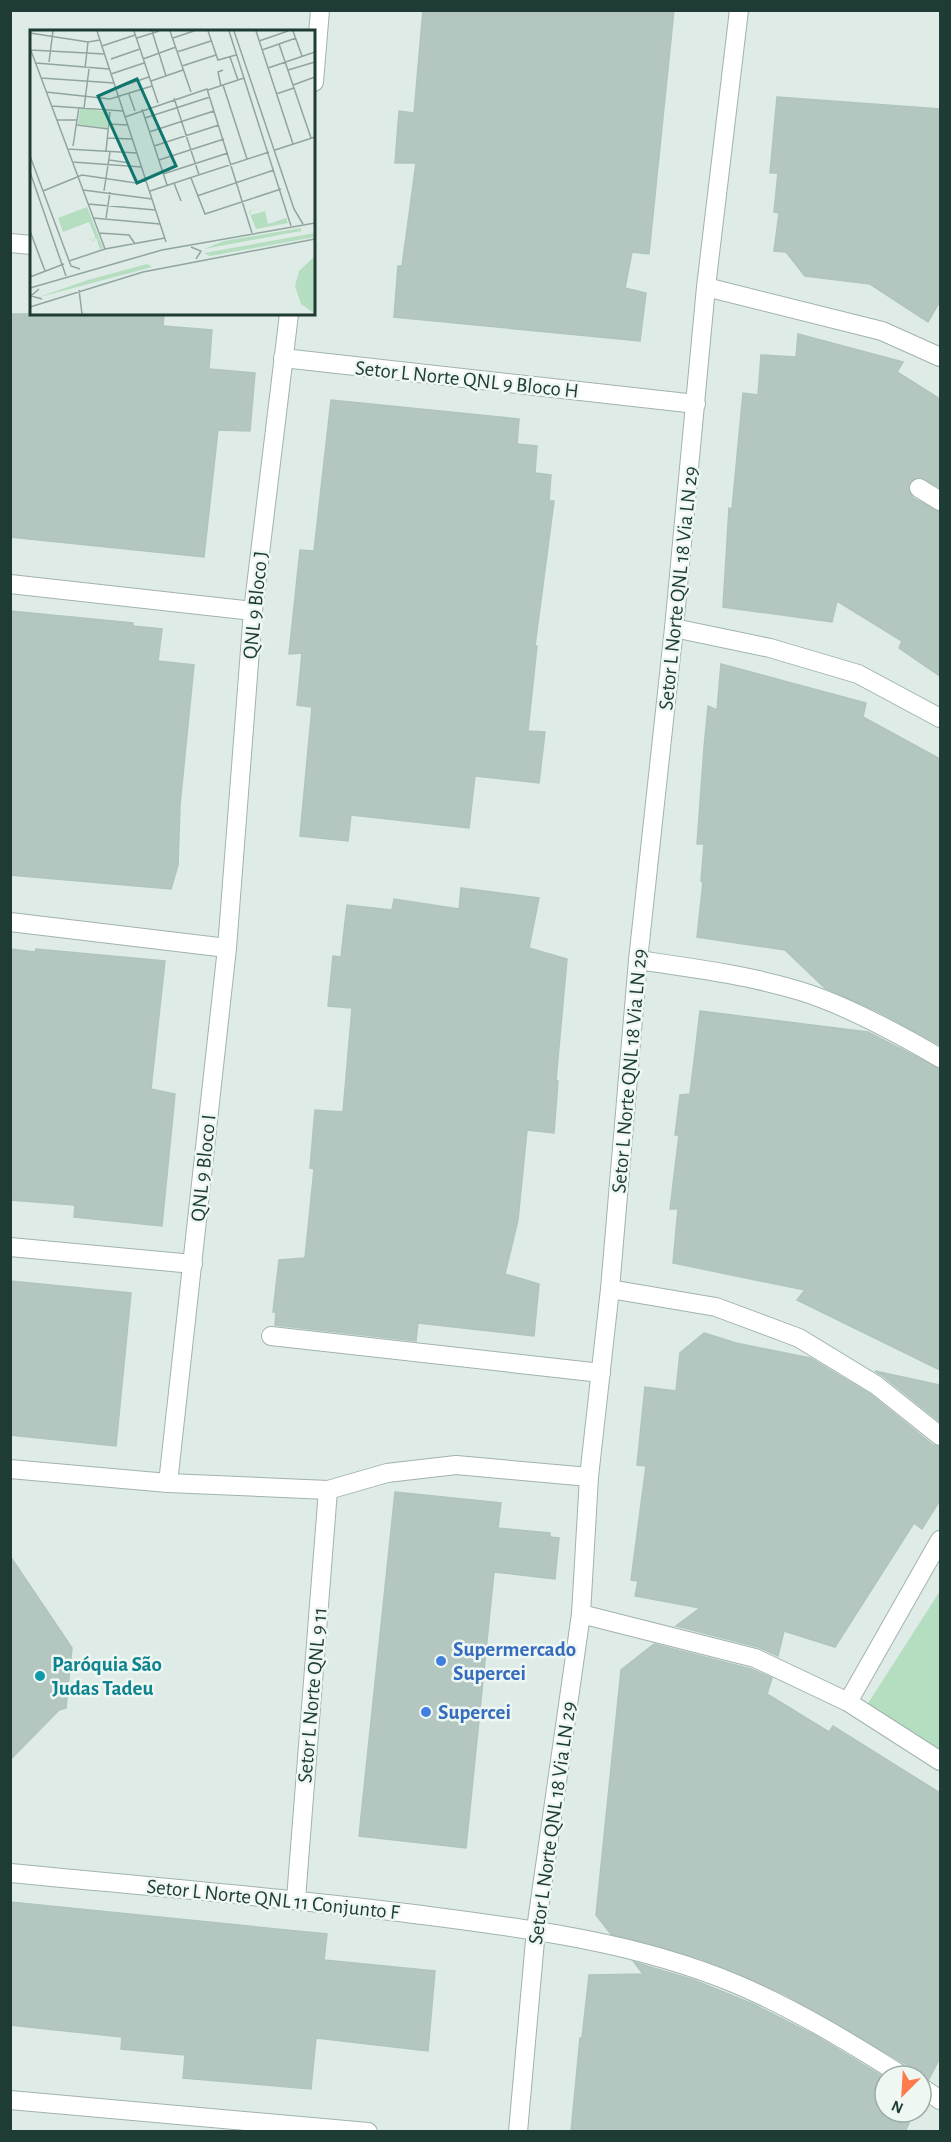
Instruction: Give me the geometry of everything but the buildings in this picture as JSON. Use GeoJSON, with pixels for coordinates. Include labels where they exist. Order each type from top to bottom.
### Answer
{"type":"FeatureCollection","features":[{"type":"Feature","properties":{"kind":"street"},"geometry":{"type":"LineString","coordinates":[[315,70],[320,10]]}},
{"type":"Feature","properties":{"kind":"street","name":"Setor L Norte QNL 18 Via LN 29"},"geometry":{"type":"LineString","coordinates":[[518,2132],[536,1929],[581,1614],[589,1476],[610,1288],[639,960],[696,404],[705,287],[739,10]]}},
{"type":"Feature","properties":{"kind":"street"},"geometry":{"type":"LineString","coordinates":[[10,243],[30,245]]}},
{"type":"Feature","properties":{"kind":"street"},"geometry":{"type":"LineString","coordinates":[[705,287],[882,331],[940,357]]}},
{"type":"Feature","properties":{"kind":"street"},"geometry":{"type":"LineString","coordinates":[[283,358],[290,315]]}},
{"type":"Feature","properties":{"kind":"street","name":"Setor L Norte QNL 9 Bloco H"},"geometry":{"type":"LineString","coordinates":[[283,358],[696,404]]}},
{"type":"Feature","properties":{"kind":"street","name":"QNL 9 Bloco J"},"geometry":{"type":"LineString","coordinates":[[235,852],[253,611],[283,358]]}},
{"type":"Feature","properties":{"kind":"street"},"geometry":{"type":"LineString","coordinates":[[919,488],[940,501]]}},
{"type":"Feature","properties":{"kind":"street"},"geometry":{"type":"LineString","coordinates":[[10,584],[253,611]]}},
{"type":"Feature","properties":{"kind":"street"},"geometry":{"type":"LineString","coordinates":[[674,628],[770,648],[858,674],[940,718]]}},
{"type":"Feature","properties":{"kind":"street","name":"QNL 9 Bloco I"},"geometry":{"type":"LineString","coordinates":[[168,1483],[227,948],[235,852]]}},
{"type":"Feature","properties":{"kind":"street"},"geometry":{"type":"LineString","coordinates":[[10,922],[227,948]]}},
{"type":"Feature","properties":{"kind":"street"},"geometry":{"type":"LineString","coordinates":[[639,960],[718,971],[801,991],[900,1034],[940,1058]]}},
{"type":"Feature","properties":{"kind":"street"},"geometry":{"type":"LineString","coordinates":[[10,1247],[193,1264]]}},
{"type":"Feature","properties":{"kind":"street"},"geometry":{"type":"LineString","coordinates":[[610,1288],[716,1307],[799,1338],[876,1385],[940,1436]]}},
{"type":"Feature","properties":{"kind":"street"},"geometry":{"type":"LineString","coordinates":[[271,1336],[601,1373]]}},
{"type":"Feature","properties":{"kind":"street"},"geometry":{"type":"LineString","coordinates":[[10,1469],[168,1483],[328,1490],[387,1473],[456,1465],[589,1476]]}},
{"type":"Feature","properties":{"kind":"street","name":"Setor L Norte QNL 9 11"},"geometry":{"type":"LineString","coordinates":[[296,1899],[328,1490]]}},
{"type":"Feature","properties":{"kind":"street"},"geometry":{"type":"LineString","coordinates":[[848,1702],[940,1540]]}},
{"type":"Feature","properties":{"kind":"street"},"geometry":{"type":"LineString","coordinates":[[581,1614],[755,1658],[848,1702],[940,1761]]}},
{"type":"Feature","properties":{"kind":"street","name":"Setor L Norte QNL 11 Conjunto F"},"geometry":{"type":"LineString","coordinates":[[10,1873],[296,1899],[536,1929],[646,1953],[736,1984],[832,2031],[884,2064]]}},
{"type":"Feature","properties":{"kind":"street"},"geometry":{"type":"LineString","coordinates":[[10,2100],[368,2132]]}},
{"type":"Feature","properties":{"kind":"green space"},"geometry":{"type":"Polygon","coordinates":[[[940,1591],[940,1752],[867,1705],[940,1591]]]}},
{"type":"Feature","properties":{"kind":"place","name":"Supermercado Supercei"},"geometry":{"type":"Point","coordinates":[441,1661]}},
{"type":"Feature","properties":{"kind":"place","name":"Paróquia São Judas Tadeu"},"geometry":{"type":"Point","coordinates":[40,1676]}},
{"type":"Feature","properties":{"kind":"place","name":"Supercei"},"geometry":{"type":"Point","coordinates":[426,1712]}}]}
